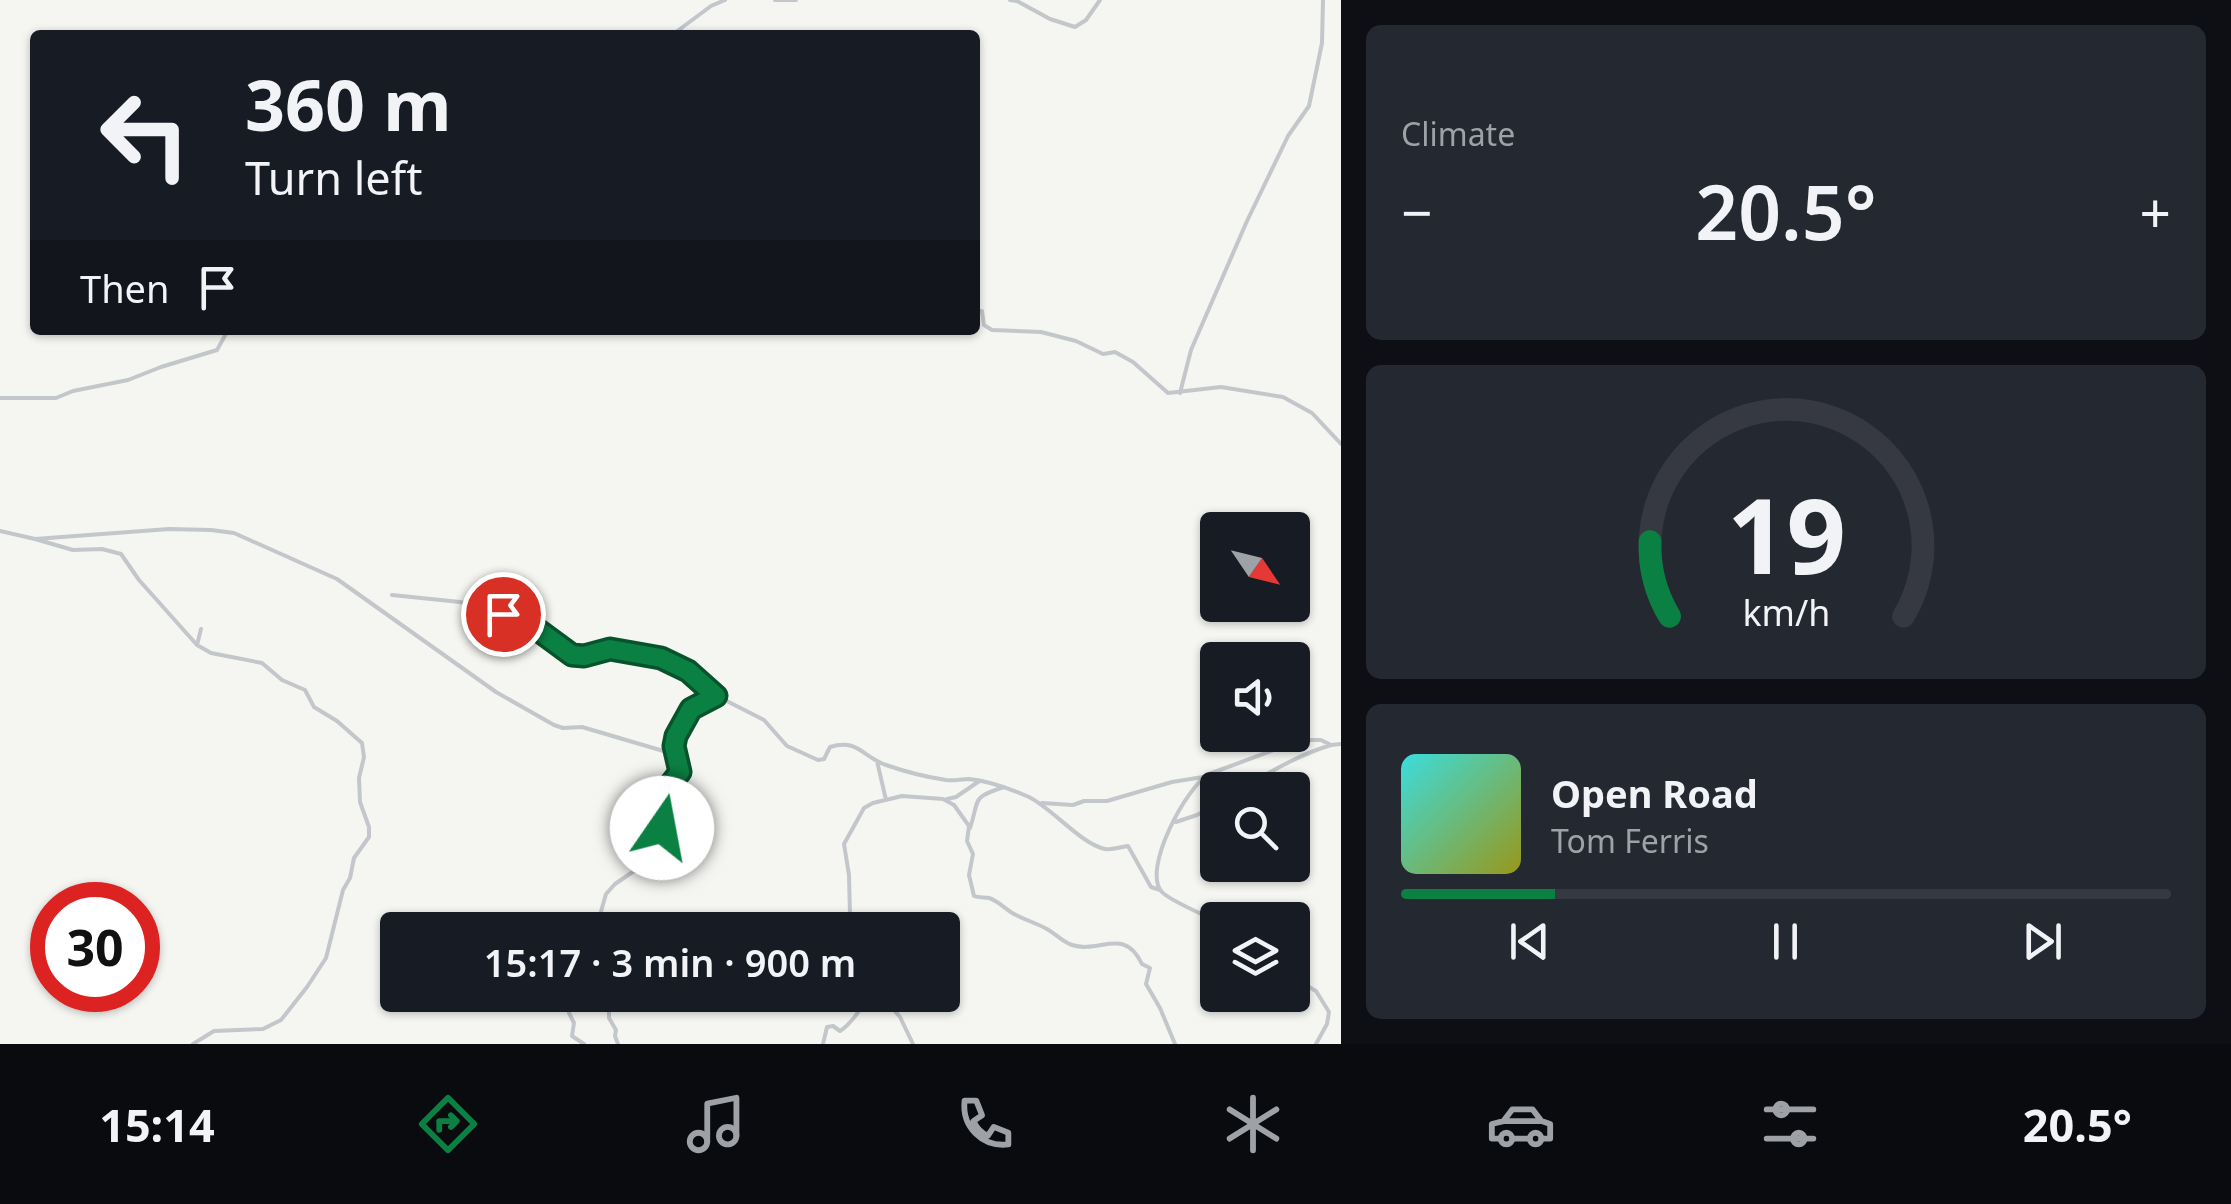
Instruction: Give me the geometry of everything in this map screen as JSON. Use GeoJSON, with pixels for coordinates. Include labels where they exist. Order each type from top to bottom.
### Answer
{"type":"FeatureCollection","features":[{"type":"Feature","properties":{"kind":"street"},"geometry":{"type":"LineString","coordinates":[[679,30],[724,0]]}},
{"type":"Feature","properties":{"kind":"street"},"geometry":{"type":"LineString","coordinates":[[776,0],[796,0]]}},
{"type":"Feature","properties":{"kind":"street"},"geometry":{"type":"LineString","coordinates":[[1010,0],[1075,27],[1100,0]]}},
{"type":"Feature","properties":{"kind":"street"},"geometry":{"type":"LineString","coordinates":[[1180,392],[1191,350],[1247,221],[1288,136],[1309,106],[1322,43],[1323,0]]}},
{"type":"Feature","properties":{"kind":"street"},"geometry":{"type":"LineString","coordinates":[[980,311],[984,325],[992,330],[1036,331],[1076,340],[1103,354],[1115,352],[1133,362],[1164,392],[1221,387],[1288,399],[1312,413],[1341,444]]}},
{"type":"Feature","properties":{"kind":"street"},"geometry":{"type":"LineString","coordinates":[[0,398],[56,398],[128,380],[217,350],[225,335]]}},
{"type":"Feature","properties":{"kind":"street"},"geometry":{"type":"LineString","coordinates":[[35,539],[185,529],[234,533],[338,579],[496,692],[554,725],[582,727],[678,755]]}},
{"type":"Feature","properties":{"kind":"street"},"geometry":{"type":"LineString","coordinates":[[0,532],[73,550],[102,549],[121,554],[197,645],[211,653],[262,663],[282,680],[305,690],[314,707],[360,741],[364,757],[359,774],[360,802],[369,837],[354,858],[326,958],[284,1018],[263,1029],[214,1030],[193,1044]]}},
{"type":"Feature","properties":{"kind":"street"},"geometry":{"type":"LineString","coordinates":[[392,596],[460,602],[519,617],[578,656],[610,649],[661,658],[688,671],[716,696],[764,720],[787,746],[818,760],[824,759],[830,747],[842,744],[921,776],[966,779],[1004,788],[1038,803],[1094,845],[1110,850],[1128,846],[1151,888],[1200,912]]}},
{"type":"Feature","properties":{"kind":"street"},"geometry":{"type":"LineString","coordinates":[[197,645],[201,629]]}},
{"type":"Feature","properties":{"kind":"street"},"geometry":{"type":"LineString","coordinates":[[601,912],[608,892],[634,871],[644,851],[654,845],[663,830],[657,812],[680,772],[674,739],[689,712],[716,696]]}},
{"type":"Feature","properties":{"kind":"street"},"geometry":{"type":"LineString","coordinates":[[1216,772],[1301,740],[1331,744]]}},
{"type":"Feature","properties":{"kind":"street"},"geometry":{"type":"LineString","coordinates":[[1268,772],[1312,749],[1341,744]]}},
{"type":"Feature","properties":{"kind":"street"},"geometry":{"type":"LineString","coordinates":[[877,761],[885,797]]}},
{"type":"Feature","properties":{"kind":"street"},"geometry":{"type":"LineString","coordinates":[[1052,812],[1084,801],[1107,800],[1200,777]]}},
{"type":"Feature","properties":{"kind":"street"},"geometry":{"type":"LineString","coordinates":[[943,800],[956,797],[978,781]]}},
{"type":"Feature","properties":{"kind":"street"},"geometry":{"type":"LineString","coordinates":[[1160,890],[1158,862],[1173,823],[1200,781]]}},
{"type":"Feature","properties":{"kind":"street"},"geometry":{"type":"LineString","coordinates":[[1004,788],[982,795],[974,805],[967,842],[973,854],[969,875],[974,896],[991,899],[1072,945],[1125,945],[1150,968],[1146,984],[1175,1044]]}},
{"type":"Feature","properties":{"kind":"street"},"geometry":{"type":"LineString","coordinates":[[850,912],[844,844],[862,812],[874,803],[885,797],[902,796],[943,800],[954,804],[970,828]]}},
{"type":"Feature","properties":{"kind":"street"},"geometry":{"type":"LineString","coordinates":[[1038,803],[1070,805]]}},
{"type":"Feature","properties":{"kind":"street"},"geometry":{"type":"LineString","coordinates":[[1059,818],[1060,810]]}},
{"type":"Feature","properties":{"kind":"street"},"geometry":{"type":"LineString","coordinates":[[1173,823],[1200,814]]}},
{"type":"Feature","properties":{"kind":"street"},"geometry":{"type":"LineString","coordinates":[[1310,987],[1330,1012],[1316,1044]]}},
{"type":"Feature","properties":{"kind":"street"},"geometry":{"type":"LineString","coordinates":[[609,1012],[618,1044]]}},
{"type":"Feature","properties":{"kind":"street"},"geometry":{"type":"LineString","coordinates":[[823,1044],[828,1027],[843,1030],[858,1012]]}},
{"type":"Feature","properties":{"kind":"street"},"geometry":{"type":"LineString","coordinates":[[896,1012],[913,1044]]}},
{"type":"Feature","properties":{"kind":"street"},"geometry":{"type":"LineString","coordinates":[[569,1013],[574,1023],[572,1036],[584,1044]]}},
{"type":"Feature","properties":{"kind":"route"},"geometry":{"type":"LineString","coordinates":[[503,614],[523,619],[572,655],[610,649],[661,658],[688,671],[716,696],[691,709],[674,739],[680,772],[657,812],[662,828]]}}]}
